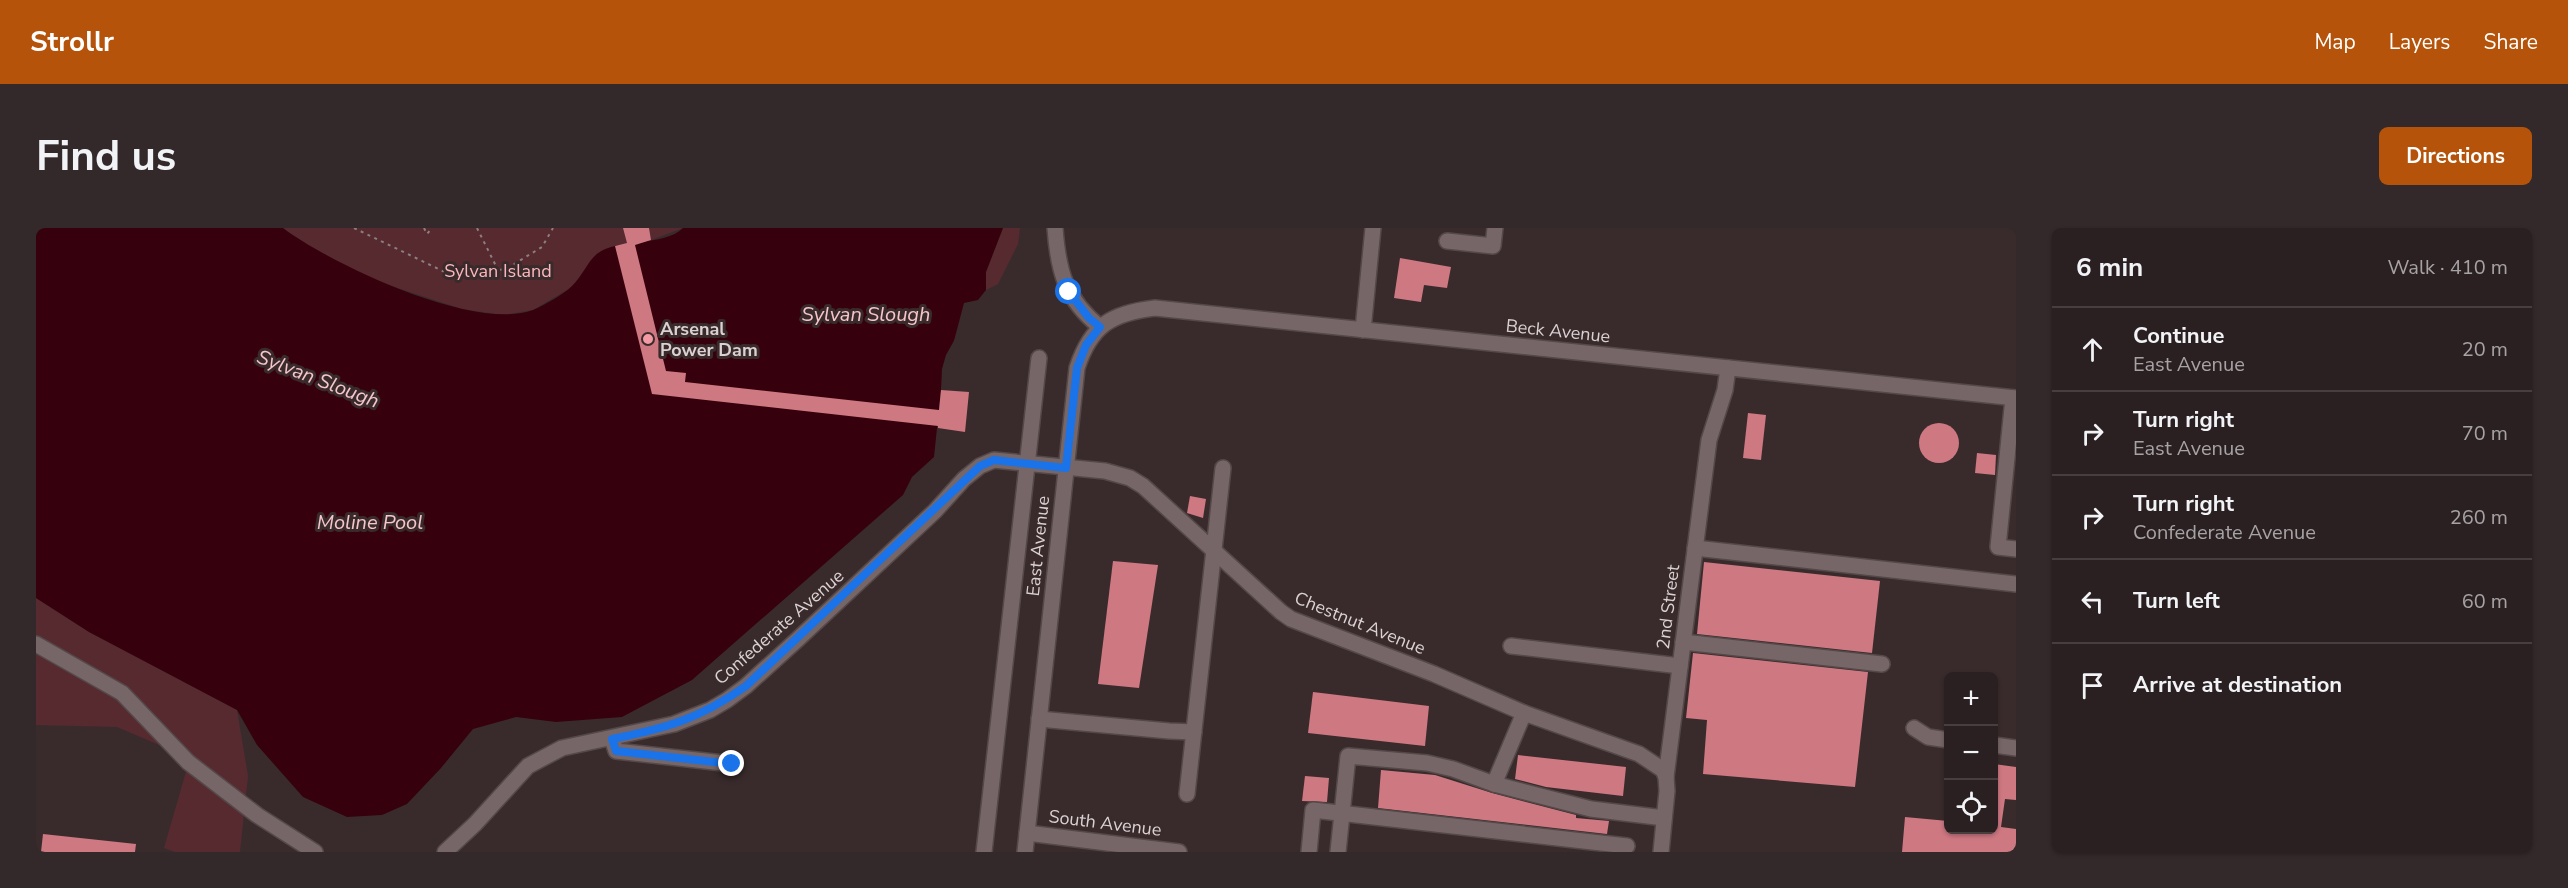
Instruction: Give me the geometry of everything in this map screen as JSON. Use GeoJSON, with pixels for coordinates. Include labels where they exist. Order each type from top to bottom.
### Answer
{"type":"FeatureCollection","features":[{"type":"Feature","properties":{"kind":"street"},"geometry":{"type":"LineString","coordinates":[[1055,228],[1062,277],[1080,307],[1100,327]]}},
{"type":"Feature","properties":{"kind":"street"},"geometry":{"type":"LineString","coordinates":[[1363,330],[1373,228]]}},
{"type":"Feature","properties":{"kind":"street"},"geometry":{"type":"LineString","coordinates":[[1447,240],[1493,246],[1495,228]]}},
{"type":"Feature","properties":{"kind":"street","name":"Beck Avenue"},"geometry":{"type":"LineString","coordinates":[[1100,327],[1121,314],[1155,308],[2014,398]]}},
{"type":"Feature","properties":{"kind":"street","name":"East Avenue"},"geometry":{"type":"LineString","coordinates":[[1025,852],[1077,368],[1086,345],[1100,327]]}},
{"type":"Feature","properties":{"kind":"street"},"geometry":{"type":"LineString","coordinates":[[984,852],[1039,358]]}},
{"type":"Feature","properties":{"kind":"street","name":"2nd Street"},"geometry":{"type":"LineString","coordinates":[[1661,852],[1667,791],[1666,777],[1709,440],[1725,390],[1728,368]]}},
{"type":"Feature","properties":{"kind":"street"},"geometry":{"type":"LineString","coordinates":[[2014,398],[1998,546],[2016,549]]}},
{"type":"Feature","properties":{"kind":"street","name":"Confederate Avenue"},"geometry":{"type":"LineString","coordinates":[[445,852],[475,824],[528,766],[562,748],[675,724],[710,711],[727,700],[798,639],[980,466],[994,460],[1066,468]]}},
{"type":"Feature","properties":{"kind":"street","name":"Chestnut Avenue"},"geometry":{"type":"LineString","coordinates":[[1066,468],[1105,471],[1130,478],[1143,486],[1213,552],[1291,619],[1434,674],[1524,713],[1639,754],[1663,770],[1666,777]]}},
{"type":"Feature","properties":{"kind":"street"},"geometry":{"type":"LineString","coordinates":[[1187,794],[1223,468]]}},
{"type":"Feature","properties":{"kind":"street"},"geometry":{"type":"LineString","coordinates":[[1695,548],[2016,584]]}},
{"type":"Feature","properties":{"kind":"street"},"geometry":{"type":"LineString","coordinates":[[1683,642],[1882,664]]}},
{"type":"Feature","properties":{"kind":"street"},"geometry":{"type":"LineString","coordinates":[[36,644],[122,693],[188,762],[257,815],[315,852]]}},
{"type":"Feature","properties":{"kind":"street"},"geometry":{"type":"LineString","coordinates":[[1510,646],[1680,666]]}},
{"type":"Feature","properties":{"kind":"street"},"geometry":{"type":"LineString","coordinates":[[1494,784],[1524,713]]}},
{"type":"Feature","properties":{"kind":"street"},"geometry":{"type":"LineString","coordinates":[[1039,719],[1169,732],[1194,732]]}},
{"type":"Feature","properties":{"kind":"street"},"geometry":{"type":"LineString","coordinates":[[1914,728],[1928,737],[1944,739]]}},
{"type":"Feature","properties":{"kind":"street"},"geometry":{"type":"LineString","coordinates":[[612,739],[616,751],[732,764]]}},
{"type":"Feature","properties":{"kind":"street"},"geometry":{"type":"LineString","coordinates":[[1998,746],[2016,748]]}},
{"type":"Feature","properties":{"kind":"street"},"geometry":{"type":"LineString","coordinates":[[1338,852],[1348,756],[1453,769],[1494,784],[1591,808],[1665,818]]}},
{"type":"Feature","properties":{"kind":"street"},"geometry":{"type":"LineString","coordinates":[[1309,852],[1313,810],[1556,845],[1627,846]]}},
{"type":"Feature","properties":{"kind":"street","name":"South Avenue"},"geometry":{"type":"LineString","coordinates":[[1027,833],[1179,852]]}},
{"type":"Feature","properties":{"kind":"path"},"geometry":{"type":"LineString","coordinates":[[354,228],[453,276],[506,269],[542,247],[553,228]]}},
{"type":"Feature","properties":{"kind":"path"},"geometry":{"type":"LineString","coordinates":[[424,228],[427,234],[432,228]]}},
{"type":"Feature","properties":{"kind":"path"},"geometry":{"type":"LineString","coordinates":[[477,228],[498,270]]}},
{"type":"Feature","properties":{"kind":"green space","name":"Sylvan Island"},"geometry":{"type":"Polygon","coordinates":[[[283,228],[683,228],[651,240],[597,253],[572,287],[533,310],[503,315],[462,309],[370,279],[300,241],[283,228]]]}},
{"type":"Feature","properties":{"kind":"green space"},"geometry":{"type":"Polygon","coordinates":[[[1003,228],[1020,228],[1018,244],[998,284],[986,290],[986,272],[1003,228]]]}},
{"type":"Feature","properties":{"kind":"green space"},"geometry":{"type":"Polygon","coordinates":[[[36,598],[89,632],[237,710],[248,776],[240,852],[175,852],[164,848],[190,758],[117,727],[36,725],[36,598]]]}},
{"type":"Feature","properties":{"kind":"water","name":"Moline Pool"},"geometry":{"type":"Polygon","coordinates":[[[36,228],[283,228],[334,259],[404,291],[476,312],[507,314],[533,310],[559,296],[576,282],[593,257],[605,249],[664,238],[683,228],[1003,228],[986,272],[986,290],[978,300],[964,303],[941,390],[934,457],[912,477],[903,495],[692,680],[622,717],[556,722],[516,717],[473,729],[407,804],[382,815],[347,817],[303,797],[257,745],[237,710],[89,632],[36,598],[36,228]]]}},
{"type":"Feature","properties":{"kind":"pier"},"geometry":{"type":"Polygon","coordinates":[[[958,338],[944,390],[941,390],[942,369],[946,355],[955,339],[958,338]]]}},
{"type":"Feature","properties":{"kind":"building","name":"Arsenal Power Dam"},"geometry":{"type":"Polygon","coordinates":[[[623,228],[649,228],[651,240],[635,245],[666,371],[686,373],[685,382],[939,410],[941,390],[969,392],[965,432],[938,428],[938,426],[652,394],[615,246],[627,243],[623,228]]]}},
{"type":"Feature","properties":{"kind":"building"},"geometry":{"type":"Polygon","coordinates":[[[1400,258],[1451,267],[1447,288],[1424,285],[1421,302],[1394,298],[1400,258]]]}},
{"type":"Feature","properties":{"kind":"building"},"geometry":{"type":"Polygon","coordinates":[[[1748,413],[1766,415],[1761,460],[1743,458],[1748,413]]]}},
{"type":"Feature","properties":{"kind":"building"},"geometry":{"type":"Polygon","coordinates":[[[1939,423],[1953,429],[1959,443],[1953,457],[1939,463],[1925,457],[1919,443],[1925,429],[1939,423]]]}},
{"type":"Feature","properties":{"kind":"building"},"geometry":{"type":"Polygon","coordinates":[[[1977,453],[1996,455],[1995,475],[1975,473],[1977,453]]]}},
{"type":"Feature","properties":{"kind":"building"},"geometry":{"type":"Polygon","coordinates":[[[1190,496],[1206,499],[1203,518],[1187,513],[1190,496]]]}},
{"type":"Feature","properties":{"kind":"building"},"geometry":{"type":"Polygon","coordinates":[[[1113,561],[1158,565],[1139,688],[1098,684],[1113,561]]]}},
{"type":"Feature","properties":{"kind":"building"},"geometry":{"type":"Polygon","coordinates":[[[1704,562],[1880,581],[1872,653],[1697,634],[1704,562]]]}},
{"type":"Feature","properties":{"kind":"building"},"geometry":{"type":"Polygon","coordinates":[[[1693,653],[1868,672],[1855,787],[1703,774],[1707,720],[1686,718],[1693,653]]]}},
{"type":"Feature","properties":{"kind":"building"},"geometry":{"type":"Polygon","coordinates":[[[1313,692],[1429,706],[1425,746],[1308,733],[1313,692]]]}},
{"type":"Feature","properties":{"kind":"building"},"geometry":{"type":"Polygon","coordinates":[[[1518,755],[1626,767],[1623,796],[1546,787],[1515,779],[1518,755]]]}},
{"type":"Feature","properties":{"kind":"building"},"geometry":{"type":"Polygon","coordinates":[[[1998,765],[2016,767],[2016,800],[2005,799],[2001,827],[2016,829],[2016,852],[1902,852],[1905,817],[1944,821],[1944,834],[1998,834],[1998,765]]]}},
{"type":"Feature","properties":{"kind":"building"},"geometry":{"type":"Polygon","coordinates":[[[1381,770],[1435,775],[1576,815],[1576,818],[1609,821],[1607,834],[1378,808],[1381,770]]]}},
{"type":"Feature","properties":{"kind":"building"},"geometry":{"type":"Polygon","coordinates":[[[1305,776],[1329,778],[1327,802],[1302,801],[1305,776]]]}},
{"type":"Feature","properties":{"kind":"building"},"geometry":{"type":"Polygon","coordinates":[[[43,834],[136,844],[135,852],[41,852],[43,834]]]}},
{"type":"Feature","properties":{"kind":"place","name":"Arsenal Power Dam"},"geometry":{"type":"Point","coordinates":[648,339]}},
{"type":"Feature","properties":{"kind":"route"},"geometry":{"type":"LineString","coordinates":[[732,764],[616,751],[612,739],[675,724],[710,711],[746,686],[935,511],[964,479],[980,466],[994,460],[1066,468],[1077,368],[1086,345],[1100,327],[1089,318],[1069,292]]}},
{"type":"Feature","properties":{"kind":"water label","name":"Sylvan Slough"},"geometry":{"type":"Point","coordinates":[866,314]}},
{"type":"Feature","properties":{"kind":"water label","name":"Sylvan Slough"},"geometry":{"type":"Point","coordinates":[318,379]}}]}
